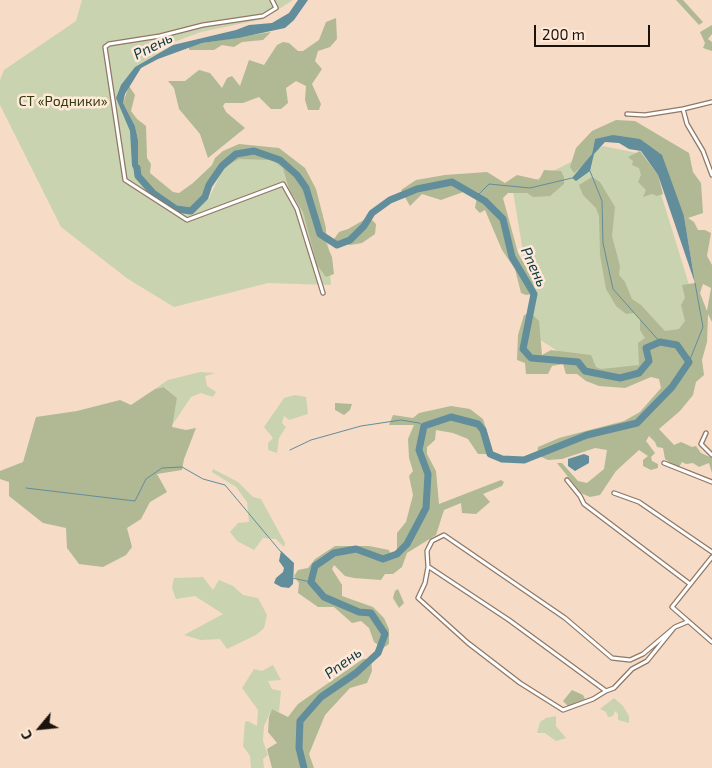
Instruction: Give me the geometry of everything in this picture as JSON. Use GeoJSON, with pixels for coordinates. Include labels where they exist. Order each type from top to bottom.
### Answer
{"type":"FeatureCollection","features":[{"type":"Feature","properties":{"kind":"street"},"geometry":{"type":"LineString","coordinates":[[272,0],[276,8],[263,16],[203,25],[160,36],[109,44],[105,47],[125,180],[186,220],[283,184],[297,209],[323,293]]}},
{"type":"Feature","properties":{"kind":"street"},"geometry":{"type":"LineString","coordinates":[[627,114],[645,115],[712,102]]}},
{"type":"Feature","properties":{"kind":"street"},"geometry":{"type":"LineString","coordinates":[[683,109],[687,124],[703,151],[712,175]]}},
{"type":"Feature","properties":{"kind":"street"},"geometry":{"type":"LineString","coordinates":[[706,433],[701,444],[712,455]]}},
{"type":"Feature","properties":{"kind":"street"},"geometry":{"type":"LineString","coordinates":[[664,463],[712,482]]}},
{"type":"Feature","properties":{"kind":"street"},"geometry":{"type":"LineString","coordinates":[[567,480],[588,508],[690,584]]}},
{"type":"Feature","properties":{"kind":"street"},"geometry":{"type":"LineString","coordinates":[[614,493],[639,502],[712,552]]}},
{"type":"Feature","properties":{"kind":"street"},"geometry":{"type":"LineString","coordinates":[[675,627],[647,660],[632,669],[614,688],[593,699],[563,710],[520,683],[468,643],[418,598],[425,582],[428,567],[427,550],[432,541],[444,534],[565,618],[612,658],[630,660],[643,654],[675,627],[687,622]]}},
{"type":"Feature","properties":{"kind":"street"},"geometry":{"type":"LineString","coordinates":[[712,557],[672,607],[712,642]]}},
{"type":"Feature","properties":{"kind":"street"},"geometry":{"type":"LineString","coordinates":[[428,567],[509,620],[606,691]]}},
{"type":"Feature","properties":{"kind":"green space","name":"СТ «Родники»"},"geometry":{"type":"Polygon","coordinates":[[[82,0],[293,0],[263,19],[201,32],[163,46],[156,51],[157,53],[135,67],[121,93],[132,130],[141,175],[191,208],[209,198],[225,165],[240,156],[263,153],[285,162],[322,235],[328,242],[331,285],[268,283],[174,307],[128,279],[61,227],[0,105],[0,80],[4,70],[76,21],[82,0]]]}},
{"type":"Feature","properties":{"kind":"green space"},"geometry":{"type":"Polygon","coordinates":[[[676,0],[683,0],[703,22],[699,25],[676,0]]]}},
{"type":"Feature","properties":{"kind":"green space"},"geometry":{"type":"Polygon","coordinates":[[[336,18],[337,39],[330,47],[318,51],[315,61],[322,69],[312,84],[321,104],[319,110],[308,110],[305,100],[306,86],[296,81],[286,88],[288,103],[281,109],[271,109],[259,97],[243,103],[225,103],[223,106],[226,112],[245,128],[208,158],[200,134],[179,109],[174,88],[168,81],[185,81],[199,70],[210,73],[222,88],[227,78],[232,76],[240,86],[249,60],[264,65],[277,45],[283,42],[289,43],[298,51],[303,51],[319,40],[326,22],[336,18]]]}},
{"type":"Feature","properties":{"kind":"green space"},"geometry":{"type":"Polygon","coordinates":[[[712,25],[712,34],[708,39],[712,42],[712,51],[703,48],[705,43],[700,32],[712,25]]]}},
{"type":"Feature","properties":{"kind":"green space"},"geometry":{"type":"Polygon","coordinates":[[[271,32],[263,40],[242,42],[234,47],[222,45],[214,50],[189,50],[189,47],[202,43],[271,32]]]}},
{"type":"Feature","properties":{"kind":"green space"},"geometry":{"type":"Polygon","coordinates":[[[129,86],[135,95],[131,111],[146,126],[147,158],[151,164],[150,173],[173,192],[179,193],[193,183],[212,165],[215,158],[223,151],[239,144],[279,148],[305,168],[316,189],[326,228],[326,243],[332,257],[334,274],[326,277],[317,265],[303,212],[289,189],[283,168],[272,160],[239,159],[222,166],[209,185],[205,197],[191,211],[176,209],[153,193],[138,176],[138,140],[135,126],[123,103],[129,86]]]}},
{"type":"Feature","properties":{"kind":"green space"},"geometry":{"type":"Polygon","coordinates":[[[616,120],[635,121],[689,153],[693,172],[701,183],[703,213],[688,218],[694,222],[698,230],[705,230],[711,233],[707,256],[712,265],[712,322],[708,314],[707,342],[702,360],[704,375],[696,382],[693,395],[680,411],[659,429],[674,445],[681,442],[692,447],[696,446],[701,453],[712,458],[712,473],[709,463],[699,467],[693,463],[686,464],[682,462],[679,467],[676,467],[665,459],[663,448],[657,447],[649,436],[646,441],[655,453],[651,457],[652,461],[658,464],[658,468],[651,470],[643,466],[643,460],[648,456],[639,450],[616,471],[600,495],[590,497],[581,493],[557,463],[562,463],[578,481],[587,483],[604,469],[607,450],[595,448],[562,459],[548,460],[537,455],[538,447],[559,438],[624,421],[640,412],[661,388],[659,379],[651,377],[625,388],[599,386],[586,381],[577,374],[566,374],[563,364],[552,366],[548,374],[526,374],[525,363],[517,360],[518,335],[524,315],[531,313],[539,321],[542,355],[551,350],[591,355],[596,367],[601,369],[639,365],[638,343],[645,338],[640,330],[640,319],[634,313],[626,314],[616,306],[606,289],[600,255],[599,216],[596,208],[583,195],[579,185],[592,177],[600,182],[615,207],[612,236],[620,266],[619,275],[625,282],[632,299],[641,305],[665,331],[679,329],[685,321],[681,305],[685,298],[682,285],[695,283],[684,216],[640,139],[595,139],[592,154],[585,164],[574,173],[570,167],[576,148],[592,131],[616,120]],[[703,284],[700,293],[707,311],[711,288],[703,284]]]}},
{"type":"Feature","properties":{"kind":"green space"},"geometry":{"type":"Polygon","coordinates":[[[603,146],[637,153],[656,178],[691,291],[687,342],[673,363],[594,374],[537,338],[513,191],[603,146]]]}},
{"type":"Feature","properties":{"kind":"green space"},"geometry":{"type":"Polygon","coordinates":[[[640,151],[658,175],[663,194],[657,196],[652,194],[643,197],[646,190],[638,182],[641,175],[639,168],[632,165],[633,161],[628,157],[640,151]]]}},
{"type":"Feature","properties":{"kind":"green space"},"geometry":{"type":"Polygon","coordinates":[[[544,170],[561,171],[564,177],[564,184],[550,196],[533,197],[527,193],[508,193],[503,198],[518,253],[534,281],[534,294],[526,295],[521,293],[515,269],[502,250],[485,210],[480,213],[475,208],[477,196],[466,191],[441,200],[422,194],[410,206],[401,190],[416,180],[445,175],[487,172],[505,183],[517,175],[539,180],[544,170]]]}},
{"type":"Feature","properties":{"kind":"green space"},"geometry":{"type":"Polygon","coordinates":[[[369,217],[376,224],[375,234],[362,243],[350,245],[332,242],[339,232],[369,217]]]}},
{"type":"Feature","properties":{"kind":"green space"},"geometry":{"type":"Polygon","coordinates":[[[200,372],[215,373],[205,376],[207,386],[216,392],[213,397],[201,393],[191,397],[171,427],[177,398],[165,387],[155,389],[168,380],[200,372]]]}},
{"type":"Feature","properties":{"kind":"green space"},"geometry":{"type":"Polygon","coordinates":[[[164,387],[177,398],[172,427],[186,430],[196,428],[184,459],[182,470],[157,474],[167,492],[150,502],[141,519],[127,528],[132,547],[126,555],[103,567],[79,564],[67,548],[66,528],[43,523],[9,496],[9,482],[0,479],[0,471],[23,462],[36,417],[77,411],[120,400],[131,405],[155,389],[164,387]]]}},
{"type":"Feature","properties":{"kind":"green space"},"geometry":{"type":"Polygon","coordinates":[[[295,395],[306,397],[308,414],[289,420],[284,416],[282,423],[286,427],[279,438],[277,453],[268,450],[268,443],[273,438],[264,427],[284,398],[295,395]]]}},
{"type":"Feature","properties":{"kind":"green space"},"geometry":{"type":"Polygon","coordinates":[[[335,403],[352,404],[350,410],[344,415],[335,410],[335,403]]]}},
{"type":"Feature","properties":{"kind":"green space"},"geometry":{"type":"Polygon","coordinates":[[[451,406],[470,409],[483,419],[493,451],[490,454],[478,454],[468,439],[453,433],[436,430],[435,440],[427,447],[427,454],[436,471],[439,504],[501,480],[504,482],[502,486],[483,494],[490,502],[476,514],[462,513],[461,503],[444,510],[436,535],[407,553],[402,567],[393,574],[385,574],[381,580],[345,576],[334,565],[332,569],[342,585],[342,596],[373,607],[384,618],[389,629],[389,644],[383,648],[374,642],[369,628],[361,621],[352,623],[334,607],[318,607],[298,593],[299,583],[294,576],[298,570],[308,568],[315,559],[335,546],[369,546],[389,550],[391,556],[397,554],[397,533],[406,522],[413,495],[409,476],[413,471],[409,458],[408,439],[414,425],[389,425],[393,415],[413,418],[419,413],[451,406]]]}},
{"type":"Feature","properties":{"kind":"green space"},"geometry":{"type":"Polygon","coordinates":[[[213,469],[238,482],[253,497],[261,499],[285,543],[284,547],[276,539],[263,538],[254,550],[237,541],[230,532],[238,523],[249,522],[247,502],[236,487],[212,472],[213,469]]]}},
{"type":"Feature","properties":{"kind":"green space"},"geometry":{"type":"Polygon","coordinates":[[[203,577],[213,590],[219,580],[233,586],[243,595],[258,598],[267,615],[264,628],[256,635],[227,649],[220,639],[201,640],[184,635],[223,614],[195,596],[176,599],[172,588],[174,578],[203,577]]]}},
{"type":"Feature","properties":{"kind":"green space"},"geometry":{"type":"Polygon","coordinates":[[[398,589],[404,603],[399,608],[393,598],[395,591],[398,589]]]}},
{"type":"Feature","properties":{"kind":"green space"},"geometry":{"type":"Polygon","coordinates":[[[363,659],[371,659],[372,671],[367,683],[350,688],[325,715],[309,754],[314,768],[272,768],[267,749],[277,743],[268,732],[269,717],[272,709],[288,717],[298,704],[363,659]]]}},
{"type":"Feature","properties":{"kind":"green space"},"geometry":{"type":"Polygon","coordinates":[[[273,665],[281,680],[268,681],[272,689],[281,691],[279,712],[272,709],[264,726],[263,741],[268,755],[263,759],[264,768],[251,768],[250,756],[243,746],[245,722],[248,721],[257,726],[258,710],[242,688],[254,669],[262,671],[273,665]]]}},
{"type":"Feature","properties":{"kind":"green space"},"geometry":{"type":"Polygon","coordinates":[[[572,690],[583,695],[585,699],[568,706],[563,701],[572,690]]]}},
{"type":"Feature","properties":{"kind":"green space"},"geometry":{"type":"Polygon","coordinates":[[[614,698],[623,706],[629,716],[629,723],[618,720],[618,714],[615,711],[613,716],[608,717],[606,712],[600,709],[614,698]]]}},
{"type":"Feature","properties":{"kind":"green space"},"geometry":{"type":"Polygon","coordinates":[[[556,716],[556,726],[566,738],[556,741],[545,733],[537,733],[540,722],[546,718],[556,716]]]}},
{"type":"Feature","properties":{"kind":"water"},"geometry":{"type":"Polygon","coordinates":[[[298,0],[308,0],[294,20],[285,28],[202,43],[158,59],[141,68],[125,94],[123,103],[135,126],[138,140],[138,176],[132,166],[130,131],[116,98],[121,85],[135,67],[173,45],[236,30],[249,25],[272,23],[289,13],[298,0]]]}},
{"type":"Feature","properties":{"kind":"water"},"geometry":{"type":"Polygon","coordinates":[[[613,135],[640,139],[662,155],[684,216],[695,283],[658,175],[641,151],[629,149],[619,143],[605,142],[594,154],[590,171],[576,181],[572,178],[592,154],[595,139],[613,135]]]}},
{"type":"Feature","properties":{"kind":"water"},"geometry":{"type":"Polygon","coordinates":[[[584,454],[589,456],[589,463],[575,471],[568,466],[568,459],[584,454]]]}},
{"type":"Feature","properties":{"kind":"water"},"geometry":{"type":"Polygon","coordinates":[[[281,551],[294,563],[293,584],[289,588],[281,587],[274,583],[284,568],[279,561],[281,551]]]}},
{"type":"Feature","properties":{"kind":"waterway","name":"Рпень"},"geometry":{"type":"LineString","coordinates":[[137,168],[138,176],[153,193],[176,209],[191,211],[205,197],[209,185],[222,166],[236,154],[254,151],[280,160],[297,175],[306,188],[320,234],[337,245],[350,240],[364,226],[372,213],[390,200],[417,189],[452,182],[485,201],[503,219],[512,257],[534,294],[523,349],[531,358],[578,362],[585,371],[620,378],[639,373],[649,361],[646,348],[660,342],[677,345],[689,362],[672,387],[637,423],[587,435],[524,460],[502,459],[490,454],[483,430],[478,424],[451,417],[424,426],[419,450],[428,474],[426,508],[407,544],[397,554],[383,559],[356,549],[334,553],[315,566],[311,582],[324,597],[359,612],[371,613],[385,634],[378,653],[356,673],[321,697],[300,721],[299,748],[304,768]]}},
{"type":"Feature","properties":{"kind":"waterway"},"geometry":{"type":"LineString","coordinates":[[590,171],[602,201],[603,243],[613,289],[660,342]]}},
{"type":"Feature","properties":{"kind":"waterway"},"geometry":{"type":"LineString","coordinates":[[477,196],[489,184],[530,188],[572,178]]}},
{"type":"Feature","properties":{"kind":"waterway"},"geometry":{"type":"LineString","coordinates":[[689,362],[703,327],[695,283]]}},
{"type":"Feature","properties":{"kind":"waterway"},"geometry":{"type":"LineString","coordinates":[[290,450],[311,440],[361,426],[401,420],[419,423],[424,426]]}},
{"type":"Feature","properties":{"kind":"waterway"},"geometry":{"type":"LineString","coordinates":[[26,488],[135,501],[146,479],[162,468],[182,467],[203,479],[225,485],[281,552]]}},
{"type":"Feature","properties":{"kind":"waterway"},"geometry":{"type":"LineString","coordinates":[[292,578],[311,582]]}}]}
